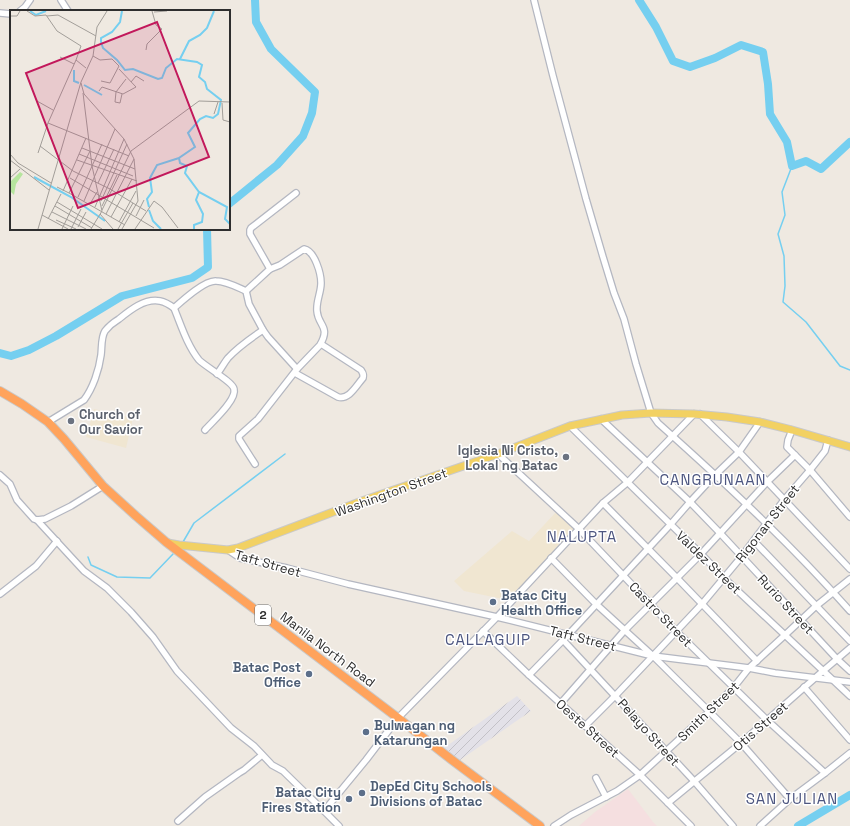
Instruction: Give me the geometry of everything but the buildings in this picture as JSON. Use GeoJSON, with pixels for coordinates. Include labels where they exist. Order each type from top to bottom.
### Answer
{"type":"FeatureCollection","features":[{"type":"Feature","properties":{"kind":"highway","name":"Manila North Road"},"geometry":{"type":"LineString","coordinates":[[0,391],[48,422],[103,486],[166,542],[540,826]]}},
{"type":"Feature","properties":{"kind":"main road","name":"Washington Street"},"geometry":{"type":"LineString","coordinates":[[166,542],[179,545],[228,550],[250,544],[362,501],[498,454],[570,426],[622,415],[651,413],[697,414],[727,417],[760,422],[850,447]]}},
{"type":"Feature","properties":{"kind":"street"},"geometry":{"type":"LineString","coordinates":[[21,10],[30,0]]}},
{"type":"Feature","properties":{"kind":"street"},"geometry":{"type":"LineString","coordinates":[[61,0],[67,10]]}},
{"type":"Feature","properties":{"kind":"street"},"geometry":{"type":"LineString","coordinates":[[534,0],[586,199],[607,271],[624,319],[651,413],[658,423],[766,523],[850,610]]}},
{"type":"Feature","properties":{"kind":"street"},"geometry":{"type":"LineString","coordinates":[[0,13],[10,14]]}},
{"type":"Feature","properties":{"kind":"street"},"geometry":{"type":"LineString","coordinates":[[270,268],[250,234],[250,230],[296,193]]}},
{"type":"Feature","properties":{"kind":"street"},"geometry":{"type":"LineString","coordinates":[[246,291],[270,268],[280,265],[304,249],[307,249],[312,253],[317,264],[321,282],[316,312],[325,331],[321,344],[296,371],[258,419],[239,436],[239,439],[255,464]]}},
{"type":"Feature","properties":{"kind":"street"},"geometry":{"type":"LineString","coordinates":[[174,308],[208,282],[224,282],[246,291]]}},
{"type":"Feature","properties":{"kind":"street"},"geometry":{"type":"LineString","coordinates":[[246,291],[249,304],[263,330],[296,371],[338,396],[344,397],[348,395],[364,375],[361,370],[321,344]]}},
{"type":"Feature","properties":{"kind":"street"},"geometry":{"type":"LineString","coordinates":[[48,422],[84,400],[88,395],[93,386],[101,357],[105,331],[128,311],[142,304],[160,301],[174,308],[190,346],[199,360],[234,388],[233,395],[227,406],[204,430]]}},
{"type":"Feature","properties":{"kind":"street"},"geometry":{"type":"LineString","coordinates":[[217,374],[232,354],[263,330]]}},
{"type":"Feature","properties":{"kind":"street"},"geometry":{"type":"LineString","coordinates":[[324,811],[398,718],[484,631],[603,503],[628,482],[697,414],[739,452],[850,569]]}},
{"type":"Feature","properties":{"kind":"street","name":"Rurio Street"},"geometry":{"type":"LineString","coordinates":[[602,419],[690,502],[850,671]]}},
{"type":"Feature","properties":{"kind":"street"},"geometry":{"type":"LineString","coordinates":[[529,675],[715,475],[739,452],[760,422]]}},
{"type":"Feature","properties":{"kind":"street","name":"Valdez Street"},"geometry":{"type":"LineString","coordinates":[[570,426],[724,578],[850,696]]}},
{"type":"Feature","properties":{"kind":"street"},"geometry":{"type":"LineString","coordinates":[[792,430],[787,447],[810,470],[850,517]]}},
{"type":"Feature","properties":{"kind":"street","name":"Rigonan Street"},"geometry":{"type":"LineString","coordinates":[[585,726],[702,604],[754,541],[784,500],[825,452],[828,440]]}},
{"type":"Feature","properties":{"kind":"street","name":"Castro Street"},"geometry":{"type":"LineString","coordinates":[[498,454],[580,529],[676,631],[767,720],[825,773]]}},
{"type":"Feature","properties":{"kind":"street"},"geometry":{"type":"LineString","coordinates":[[561,703],[624,631],[701,554],[767,482],[795,455]]}},
{"type":"Feature","properties":{"kind":"street"},"geometry":{"type":"LineString","coordinates":[[0,475],[10,484],[17,500],[34,519],[37,520],[84,571],[107,588],[131,612],[200,696],[231,728],[283,772],[339,826]]}},
{"type":"Feature","properties":{"kind":"street"},"geometry":{"type":"LineString","coordinates":[[37,520],[71,506],[103,486]]}},
{"type":"Feature","properties":{"kind":"street"},"geometry":{"type":"LineString","coordinates":[[603,503],[757,661]]}},
{"type":"Feature","properties":{"kind":"street"},"geometry":{"type":"LineString","coordinates":[[0,594],[36,566],[57,541]]}},
{"type":"Feature","properties":{"kind":"street"},"geometry":{"type":"LineString","coordinates":[[754,541],[850,641]]}},
{"type":"Feature","properties":{"kind":"street","name":"Taft Street"},"geometry":{"type":"LineString","coordinates":[[228,550],[240,558],[497,617],[565,637],[612,645],[653,656],[850,682]]}},
{"type":"Feature","properties":{"kind":"street"},"geometry":{"type":"LineString","coordinates":[[551,558],[596,604],[653,656],[741,743],[790,798]]}},
{"type":"Feature","properties":{"kind":"street","name":"Smith Street"},"geometry":{"type":"LineString","coordinates":[[554,826],[571,815],[606,797],[640,775],[710,712],[734,687],[749,668],[816,606],[850,579]]}},
{"type":"Feature","properties":{"kind":"street","name":"Oeste Street"},"geometry":{"type":"LineString","coordinates":[[484,631],[529,675],[640,775],[691,826]]}},
{"type":"Feature","properties":{"kind":"street","name":"Pelayo Street"},"geometry":{"type":"LineString","coordinates":[[565,637],[590,670],[694,781],[733,826]]}},
{"type":"Feature","properties":{"kind":"street","name":"Otis Street"},"geometry":{"type":"LineString","coordinates":[[668,803],[741,743],[850,648]]}},
{"type":"Feature","properties":{"kind":"street"},"geometry":{"type":"LineString","coordinates":[[804,687],[850,740]]}},
{"type":"Feature","properties":{"kind":"street"},"geometry":{"type":"LineString","coordinates":[[760,826],[790,798],[850,753]]}},
{"type":"Feature","properties":{"kind":"street"},"geometry":{"type":"LineString","coordinates":[[178,822],[205,797],[244,770],[262,755]]}},
{"type":"Feature","properties":{"kind":"street"},"geometry":{"type":"LineString","coordinates":[[596,778],[606,797]]}},
{"type":"Feature","properties":{"kind":"shaded area"},"geometry":{"type":"Polygon","coordinates":[[[94,409],[133,418],[126,448],[86,437],[94,409]]]}},
{"type":"Feature","properties":{"kind":"shaded area"},"geometry":{"type":"Polygon","coordinates":[[[557,511],[575,529],[508,600],[464,591],[454,581],[512,531],[529,541],[557,511]]]}},
{"type":"Feature","properties":{"kind":"shaded area"},"geometry":{"type":"Polygon","coordinates":[[[517,696],[531,711],[460,760],[444,748],[517,696]]]}},
{"type":"Feature","properties":{"kind":"shaded area"},"geometry":{"type":"Polygon","coordinates":[[[628,789],[657,826],[579,826],[595,812],[628,789]]]}},
{"type":"Feature","properties":{"kind":"waterway"},"geometry":{"type":"LineString","coordinates":[[230,203],[277,165],[303,136],[312,113],[315,92],[271,49],[256,22],[255,0]]}},
{"type":"Feature","properties":{"kind":"waterway"},"geometry":{"type":"LineString","coordinates":[[639,0],[656,27],[673,61],[690,67],[715,58],[741,45],[763,52],[768,84],[770,114],[787,142],[792,166],[806,161],[821,169],[850,142]]}},
{"type":"Feature","properties":{"kind":"waterway"},"geometry":{"type":"LineString","coordinates":[[792,166],[782,192],[785,215],[778,234],[784,256],[785,286],[783,302],[806,322],[840,366],[850,370]]}},
{"type":"Feature","properties":{"kind":"waterway"},"geometry":{"type":"LineString","coordinates":[[0,353],[11,356],[29,350],[56,336],[122,296],[192,278],[208,267],[207,230]]}},
{"type":"Feature","properties":{"kind":"waterway"},"geometry":{"type":"LineString","coordinates":[[183,542],[194,523],[285,454]]}},
{"type":"Feature","properties":{"kind":"waterway"},"geometry":{"type":"LineString","coordinates":[[88,557],[91,565],[117,577],[150,578],[173,554]]}},
{"type":"Feature","properties":{"kind":"waterway"},"geometry":{"type":"LineString","coordinates":[[798,826],[850,795]]}},
{"type":"Feature","properties":{"kind":"place","name":"Church of Our Savior"},"geometry":{"type":"Point","coordinates":[71,421]}},
{"type":"Feature","properties":{"kind":"place","name":"Iglesia Ni Cristo, Lokal ng Batac"},"geometry":{"type":"Point","coordinates":[566,457]}},
{"type":"Feature","properties":{"kind":"place","name":"Batac City Health Office"},"geometry":{"type":"Point","coordinates":[493,602]}},
{"type":"Feature","properties":{"kind":"place","name":"Batac Post Office"},"geometry":{"type":"Point","coordinates":[309,674]}},
{"type":"Feature","properties":{"kind":"place","name":"Bulwagan ng Katarungan"},"geometry":{"type":"Point","coordinates":[366,732]}},
{"type":"Feature","properties":{"kind":"place","name":"DepEd City Schools Divisions of Batac"},"geometry":{"type":"Point","coordinates":[362,793]}},
{"type":"Feature","properties":{"kind":"place","name":"Batac City Fires Station"},"geometry":{"type":"Point","coordinates":[349,799]}},
{"type":"Feature","properties":{"kind":"district","name":"CANGRUNAAN"},"geometry":{"type":"Point","coordinates":[713,480]}},
{"type":"Feature","properties":{"kind":"district","name":"NALUPTA"},"geometry":{"type":"Point","coordinates":[582,537]}},
{"type":"Feature","properties":{"kind":"district","name":"CALLAGUIP"},"geometry":{"type":"Point","coordinates":[488,640]}},
{"type":"Feature","properties":{"kind":"district","name":"SAN JULIAN"},"geometry":{"type":"Point","coordinates":[792,799]}}]}
